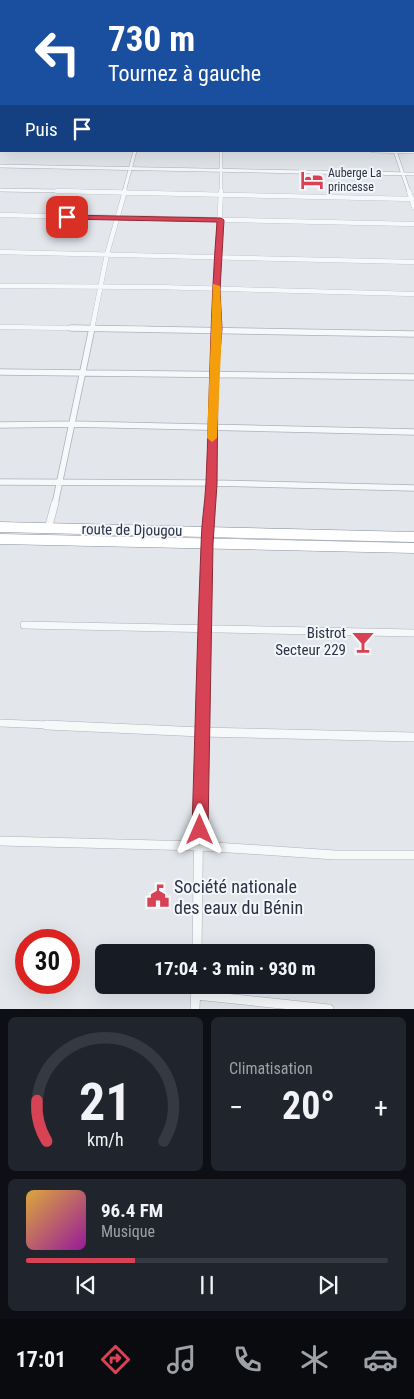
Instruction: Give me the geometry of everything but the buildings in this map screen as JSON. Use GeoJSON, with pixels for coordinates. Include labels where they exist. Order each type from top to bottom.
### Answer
{"type":"FeatureCollection","features":[{"type":"Feature","properties":{"kind":"highway","name":"route de Djougou"},"geometry":{"type":"LineString","coordinates":[[0,527],[414,537]]}},
{"type":"Feature","properties":{"kind":"highway","name":"route de Djougou"},"geometry":{"type":"LineString","coordinates":[[0,539],[414,548]]}},
{"type":"Feature","properties":{"kind":"street"},"geometry":{"type":"LineString","coordinates":[[48,529],[61,483],[107,254],[135,152]]}},
{"type":"Feature","properties":{"kind":"street"},"geometry":{"type":"LineString","coordinates":[[197,944],[204,629],[217,329],[216,290],[221,220],[222,152]]}},
{"type":"Feature","properties":{"kind":"street"},"geometry":{"type":"LineString","coordinates":[[395,152],[414,207]]}},
{"type":"Feature","properties":{"kind":"street"},"geometry":{"type":"LineString","coordinates":[[0,166],[414,174]]}},
{"type":"Feature","properties":{"kind":"street"},"geometry":{"type":"LineString","coordinates":[[0,190],[412,199]]}},
{"type":"Feature","properties":{"kind":"street"},"geometry":{"type":"LineString","coordinates":[[0,215],[414,224]]}},
{"type":"Feature","properties":{"kind":"street"},"geometry":{"type":"LineString","coordinates":[[0,252],[414,262]]}},
{"type":"Feature","properties":{"kind":"street"},"geometry":{"type":"LineString","coordinates":[[0,286],[414,294]]}},
{"type":"Feature","properties":{"kind":"street"},"geometry":{"type":"LineString","coordinates":[[0,327],[217,329],[414,334]]}},
{"type":"Feature","properties":{"kind":"street"},"geometry":{"type":"LineString","coordinates":[[0,372],[414,377]]}},
{"type":"Feature","properties":{"kind":"street"},"geometry":{"type":"LineString","coordinates":[[0,425],[72,424],[414,432]]}},
{"type":"Feature","properties":{"kind":"street"},"geometry":{"type":"LineString","coordinates":[[0,482],[414,488]]}},
{"type":"Feature","properties":{"kind":"street"},"geometry":{"type":"LineString","coordinates":[[24,625],[414,633]]}},
{"type":"Feature","properties":{"kind":"street"},"geometry":{"type":"LineString","coordinates":[[0,723],[201,732],[414,737]]}},
{"type":"Feature","properties":{"kind":"street"},"geometry":{"type":"LineString","coordinates":[[0,841],[200,846],[336,855],[414,855]]}},
{"type":"Feature","properties":{"kind":"street"},"geometry":{"type":"LineString","coordinates":[[195,1009],[196,994]]}},
{"type":"Feature","properties":{"kind":"street"},"geometry":{"type":"LineString","coordinates":[[224,994],[329,1009]]}},
{"type":"Feature","properties":{"kind":"slow traffic"},"geometry":{"type":"LineString","coordinates":[[212,438],[217,329],[216,286]]}},
{"type":"Feature","properties":{"kind":"place","name":"Auberge La princesse"},"geometry":{"type":"Point","coordinates":[312,180]}},
{"type":"Feature","properties":{"kind":"place","name":"Bistrot Secteur 229"},"geometry":{"type":"Point","coordinates":[363,642]}},
{"type":"Feature","properties":{"kind":"place","name":"Société nationale des eaux du Bénin"},"geometry":{"type":"Point","coordinates":[158,896]}},
{"type":"Feature","properties":{"kind":"route"},"geometry":{"type":"LineString","coordinates":[[67,217],[221,220],[216,290],[217,329],[207,544],[200,764],[200,830]]}}]}
